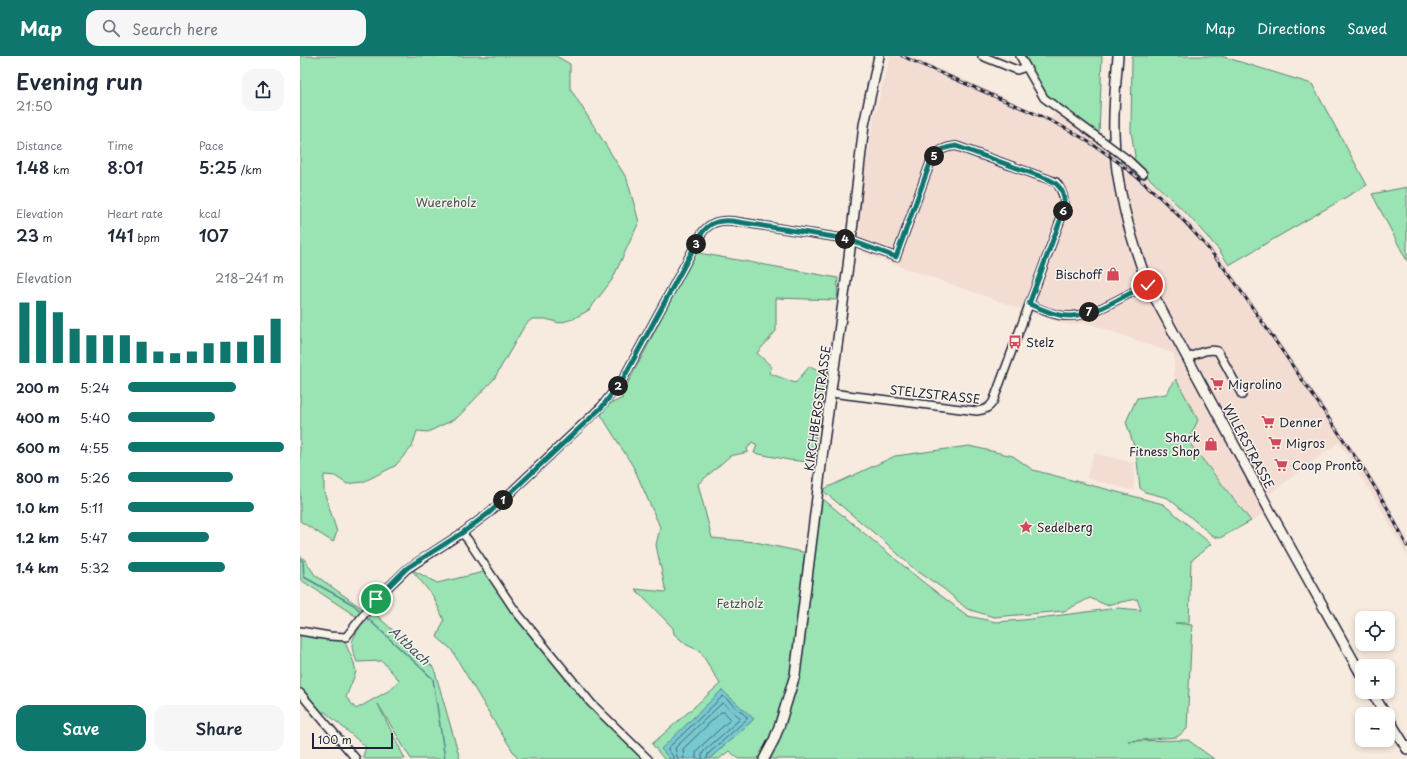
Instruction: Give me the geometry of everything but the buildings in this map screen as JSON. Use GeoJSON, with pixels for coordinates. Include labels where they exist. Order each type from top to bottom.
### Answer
{"type":"FeatureCollection","features":[{"type":"Feature","properties":{"kind":"main road","name":"KIRCHBERGSTRASSE"},"geometry":{"type":"LineString","coordinates":[[764,759],[780,724],[794,675],[851,241],[864,125],[879,56]]}},
{"type":"Feature","properties":{"kind":"main road","name":"WILERSTRASSE"},"geometry":{"type":"LineString","coordinates":[[1118,56],[1115,83],[1114,133],[1117,171],[1130,232],[1148,285],[1355,663]]}},
{"type":"Feature","properties":{"kind":"main road"},"geometry":{"type":"LineString","coordinates":[[1395,729],[1407,749]]}},
{"type":"Feature","properties":{"kind":"street"},"geometry":{"type":"LineString","coordinates":[[982,56],[1017,70],[1026,67]]}},
{"type":"Feature","properties":{"kind":"street"},"geometry":{"type":"LineString","coordinates":[[1020,56],[1044,98],[1127,159],[1143,174]]}},
{"type":"Feature","properties":{"kind":"street"},"geometry":{"type":"LineString","coordinates":[[300,631],[330,636],[346,636],[376,599],[407,568],[462,533],[489,513],[602,407],[623,379],[706,228],[713,223],[721,220],[732,221],[851,241],[896,257],[932,158],[936,153],[947,147],[956,146],[1056,182],[1064,194],[1065,204],[1063,213],[1029,304],[1059,315],[1080,315],[1118,300],[1148,285]]}},
{"type":"Feature","properties":{"kind":"street","name":"STELZSTRASSE"},"geometry":{"type":"LineString","coordinates":[[831,393],[977,411],[989,408],[993,402],[1029,304]]}},
{"type":"Feature","properties":{"kind":"street"},"geometry":{"type":"LineString","coordinates":[[1187,358],[1206,350],[1218,351],[1242,395]]}},
{"type":"Feature","properties":{"kind":"street"},"geometry":{"type":"LineString","coordinates":[[462,533],[514,609],[591,703],[648,759]]}},
{"type":"Feature","properties":{"kind":"street"},"geometry":{"type":"LineString","coordinates":[[300,693],[356,759]]}},
{"type":"Feature","properties":{"kind":"shaded area"},"geometry":{"type":"Polygon","coordinates":[[[887,56],[911,56],[1051,118],[1056,111],[1098,141],[1105,149],[1106,157],[1129,174],[1132,166],[1166,196],[1199,231],[1227,265],[1381,490],[1407,539],[1407,557],[1380,507],[1339,442],[1267,496],[1264,514],[1251,521],[1188,440],[1198,420],[1174,375],[1174,354],[1096,326],[1085,323],[1070,325],[1061,323],[862,253],[858,211],[874,117],[890,58],[887,56]]]}},
{"type":"Feature","properties":{"kind":"shaded area"},"geometry":{"type":"Polygon","coordinates":[[[1094,453],[1134,463],[1134,491],[1086,478],[1094,453]]]}},
{"type":"Feature","properties":{"kind":"green space","name":"Wuereholz"},"geometry":{"type":"Polygon","coordinates":[[[300,56],[556,56],[570,64],[570,88],[627,179],[639,222],[612,280],[589,310],[573,319],[559,323],[546,319],[532,319],[525,325],[494,379],[457,418],[428,432],[417,431],[412,447],[395,466],[363,482],[347,484],[335,476],[324,475],[324,491],[337,532],[333,542],[300,521],[300,56]]]}},
{"type":"Feature","properties":{"kind":"green space"},"geometry":{"type":"Polygon","coordinates":[[[1024,56],[1102,56],[1099,135],[1046,95],[1024,56]]]}},
{"type":"Feature","properties":{"kind":"green space"},"geometry":{"type":"Polygon","coordinates":[[[1132,56],[1221,56],[1312,84],[1367,185],[1229,265],[1219,250],[1187,214],[1134,164],[1135,156],[1131,131],[1132,56]]]}},
{"type":"Feature","properties":{"kind":"green space"},"geometry":{"type":"Polygon","coordinates":[[[1407,187],[1407,261],[1372,194],[1407,187]]]}},
{"type":"Feature","properties":{"kind":"green space","name":"Fetzholz"},"geometry":{"type":"Polygon","coordinates":[[[693,252],[838,278],[837,300],[776,298],[776,331],[757,353],[772,367],[769,373],[795,383],[810,366],[824,373],[813,458],[809,462],[789,460],[754,453],[757,445],[752,442],[747,449],[748,452],[730,456],[698,484],[712,538],[755,542],[807,553],[817,494],[923,582],[968,616],[996,622],[1023,620],[1118,608],[1141,610],[1137,599],[1106,605],[1090,598],[1064,611],[994,617],[967,609],[944,589],[914,569],[885,542],[822,490],[895,456],[969,446],[1013,456],[1033,470],[1163,504],[1211,544],[1191,561],[1189,623],[1175,623],[1192,625],[1187,729],[1177,737],[1128,741],[1188,740],[1214,759],[739,759],[729,751],[719,759],[709,759],[754,719],[662,749],[670,759],[664,759],[652,744],[720,684],[700,651],[687,645],[674,634],[673,628],[635,589],[666,592],[656,545],[660,527],[634,468],[601,415],[607,405],[623,398],[621,396],[648,345],[693,252]]]}},
{"type":"Feature","properties":{"kind":"green space"},"geometry":{"type":"Polygon","coordinates":[[[1176,379],[1198,420],[1188,441],[1251,521],[1220,538],[1214,537],[1168,498],[1145,492],[1140,488],[1136,452],[1126,422],[1137,398],[1166,394],[1176,379]]]}},
{"type":"Feature","properties":{"kind":"green space"},"geometry":{"type":"Polygon","coordinates":[[[300,556],[305,560],[315,575],[363,609],[357,617],[301,580],[300,556]]]}},
{"type":"Feature","properties":{"kind":"green space"},"geometry":{"type":"Polygon","coordinates":[[[411,569],[437,583],[484,572],[547,655],[644,759],[518,759],[451,649],[437,637],[444,620],[433,596],[411,569]]]}},
{"type":"Feature","properties":{"kind":"green space"},"geometry":{"type":"Polygon","coordinates":[[[373,612],[434,668],[460,759],[411,759],[378,704],[405,759],[365,759],[363,756],[366,747],[325,712],[319,713],[300,693],[300,636],[302,635],[344,640],[354,663],[356,672],[346,697],[356,709],[390,690],[399,680],[382,661],[357,662],[353,650],[352,642],[356,634],[362,623],[366,623],[373,612]]]}},
{"type":"Feature","properties":{"kind":"water"},"geometry":{"type":"Polygon","coordinates":[[[722,690],[754,719],[709,759],[670,759],[661,749],[722,690]]]}},
{"type":"Feature","properties":{"kind":"waterway","name":"Altbach"},"geometry":{"type":"LineString","coordinates":[[300,559],[303,561],[304,577],[354,605],[362,613]]}},
{"type":"Feature","properties":{"kind":"waterway","name":"Altbach"},"geometry":{"type":"LineString","coordinates":[[366,617],[433,679],[445,759]]}},
{"type":"Feature","properties":{"kind":"railway"},"geometry":{"type":"LineString","coordinates":[[902,56],[1050,120],[1071,131],[1125,167],[1165,202],[1201,239],[1234,281],[1365,471],[1388,509],[1407,546]]}},
{"type":"Feature","properties":{"kind":"place","name":"Bischoff"},"geometry":{"type":"Point","coordinates":[1113,274]}},
{"type":"Feature","properties":{"kind":"place","name":"Stelz"},"geometry":{"type":"Point","coordinates":[1015,342]}},
{"type":"Feature","properties":{"kind":"place","name":"Migrolino"},"geometry":{"type":"Point","coordinates":[1217,384]}},
{"type":"Feature","properties":{"kind":"place","name":"Denner"},"geometry":{"type":"Point","coordinates":[1268,422]}},
{"type":"Feature","properties":{"kind":"place","name":"Migros"},"geometry":{"type":"Point","coordinates":[1275,443]}},
{"type":"Feature","properties":{"kind":"place","name":"Shark Fitness Shop"},"geometry":{"type":"Point","coordinates":[1211,444]}},
{"type":"Feature","properties":{"kind":"place","name":"Coop Pronto"},"geometry":{"type":"Point","coordinates":[1281,465]}},
{"type":"Feature","properties":{"kind":"place","name":"Sedelberg"},"geometry":{"type":"Point","coordinates":[1026,527]}},
{"type":"Feature","properties":{"kind":"route"},"geometry":{"type":"LineString","coordinates":[[376,599],[407,568],[462,533],[489,513],[602,407],[623,379],[702,233],[713,223],[721,220],[732,221],[844,239],[896,257],[932,158],[942,149],[956,146],[1056,182],[1064,194],[1065,204],[1063,213],[1029,304],[1059,315],[1080,315],[1118,300],[1148,285]]}}]}
